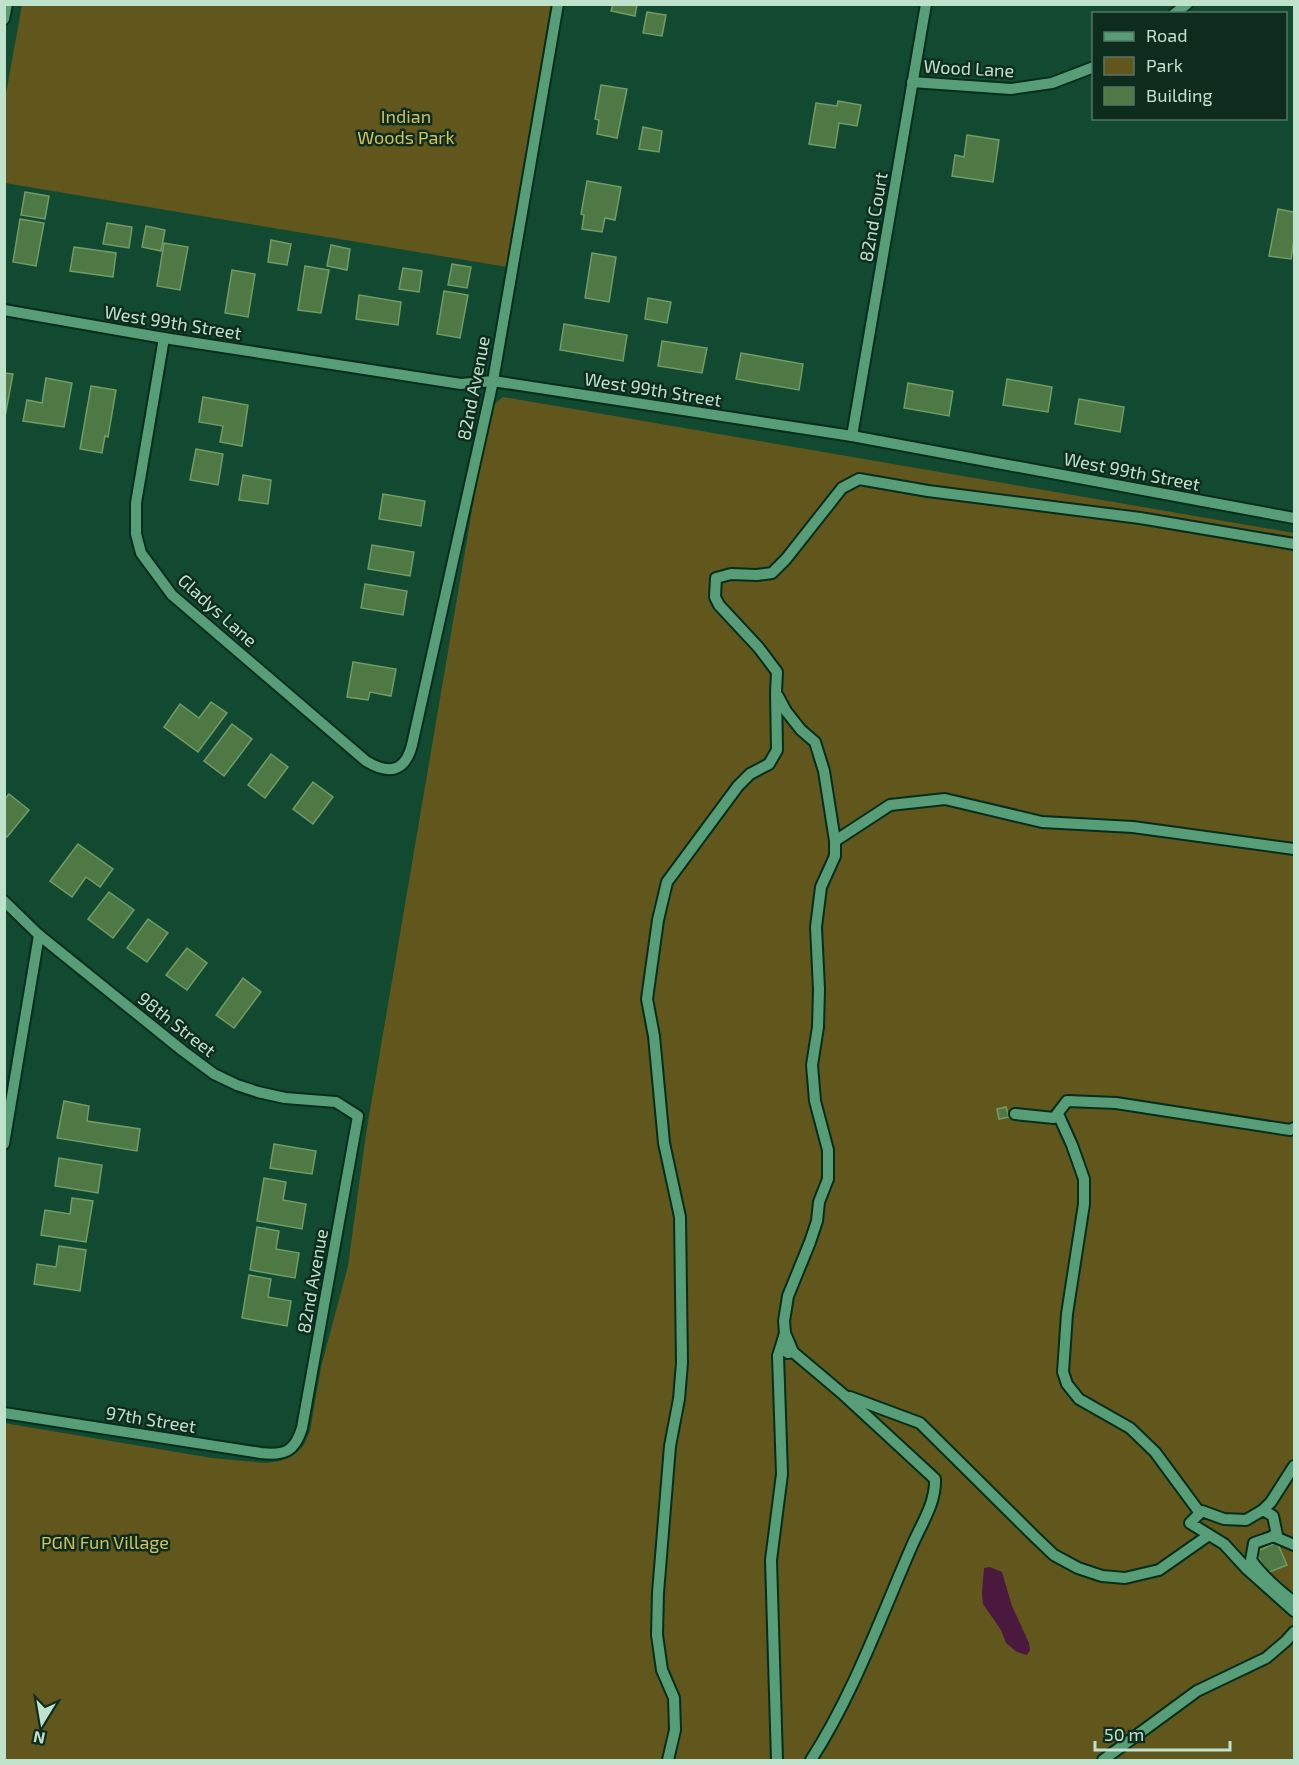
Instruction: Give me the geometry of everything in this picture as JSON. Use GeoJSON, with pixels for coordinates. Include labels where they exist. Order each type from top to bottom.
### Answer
{"type":"FeatureCollection","features":[{"type":"Feature","properties":{"kind":"street"},"geometry":{"type":"LineString","coordinates":[[4,19],[7,4]]}},
{"type":"Feature","properties":{"kind":"street","name":"82nd Avenue"},"geometry":{"type":"LineString","coordinates":[[396,768],[404,764],[409,757],[493,381],[558,4]]}},
{"type":"Feature","properties":{"kind":"street","name":"82nd Court"},"geometry":{"type":"LineString","coordinates":[[852,436],[926,4]]}},
{"type":"Feature","properties":{"kind":"street","name":"Wood Lane"},"geometry":{"type":"LineString","coordinates":[[912,82],[1011,89],[1052,83],[1092,68]]}},
{"type":"Feature","properties":{"kind":"street","name":"West 99th Street"},"geometry":{"type":"LineString","coordinates":[[4,310],[164,338],[460,384],[493,381],[852,436],[1294,518]]}},
{"type":"Feature","properties":{"kind":"street","name":"Gladys Lane"},"geometry":{"type":"LineString","coordinates":[[164,338],[135,503],[136,534],[141,553],[172,595],[366,761],[385,769],[396,768]]}},
{"type":"Feature","properties":{"kind":"street"},"geometry":{"type":"LineString","coordinates":[[668,1761],[675,1730],[674,1698],[662,1670],[657,1635],[670,1446],[680,1399],[682,1363],[680,1217],[664,1143],[654,1036],[647,999],[658,920],[667,882],[738,786],[750,774],[769,764],[777,750],[777,672],[759,648],[719,605],[715,597],[716,578],[731,574],[772,573],[842,489],[859,479],[928,491],[1140,518],[1294,544]]}},
{"type":"Feature","properties":{"kind":"street"},"geometry":{"type":"LineString","coordinates":[[776,692],[786,711],[801,730],[815,742],[824,771],[835,841],[833,860]]}},
{"type":"Feature","properties":{"kind":"street"},"geometry":{"type":"LineString","coordinates":[[835,841],[890,805],[945,800],[1042,822],[1133,827],[1294,849]]}},
{"type":"Feature","properties":{"kind":"street"},"geometry":{"type":"LineString","coordinates":[[811,1761],[826,1737],[887,1608],[911,1547],[931,1506],[935,1486],[935,1479],[844,1395],[793,1352],[785,1333],[784,1321],[788,1296],[810,1242],[817,1221],[819,1202],[828,1179],[828,1150],[815,1101],[812,1065],[818,1027],[816,927],[821,887],[833,860],[855,828]]}},
{"type":"Feature","properties":{"kind":"street","name":"98th Street"},"geometry":{"type":"LineString","coordinates":[[4,901],[39,935],[214,1074],[237,1086],[258,1092],[285,1098],[336,1102],[358,1116]]}},
{"type":"Feature","properties":{"kind":"street"},"geometry":{"type":"LineString","coordinates":[[4,1144],[39,935]]}},
{"type":"Feature","properties":{"kind":"street"},"geometry":{"type":"LineString","coordinates":[[1015,1114],[1054,1118],[1067,1101],[1116,1103],[1290,1130],[1294,1128]]}},
{"type":"Feature","properties":{"kind":"street"},"geometry":{"type":"LineString","coordinates":[[1058,1114],[1084,1179],[1084,1204],[1067,1314],[1063,1372],[1067,1384],[1079,1399],[1130,1428],[1155,1452],[1200,1513]]}},
{"type":"Feature","properties":{"kind":"street","name":"82nd Avenue"},"geometry":{"type":"LineString","coordinates":[[291,1449],[296,1444],[302,1428],[358,1116]]}},
{"type":"Feature","properties":{"kind":"street"},"geometry":{"type":"LineString","coordinates":[[777,1761],[771,1560],[782,1474],[778,1356],[785,1333]]}},
{"type":"Feature","properties":{"kind":"street"},"geometry":{"type":"LineString","coordinates":[[778,1356],[784,1343],[788,1353],[793,1352]]}},
{"type":"Feature","properties":{"kind":"street"},"geometry":{"type":"LineString","coordinates":[[844,1395],[920,1423],[1054,1555],[1078,1568],[1102,1576],[1125,1578],[1159,1570],[1209,1535]]}},
{"type":"Feature","properties":{"kind":"street","name":"97th Street"},"geometry":{"type":"LineString","coordinates":[[4,1413],[261,1454],[284,1453],[291,1449]]}},
{"type":"Feature","properties":{"kind":"street"},"geometry":{"type":"LineString","coordinates":[[1294,1466],[1271,1502],[1263,1510],[1246,1520],[1224,1519],[1202,1511],[1190,1522],[1224,1544],[1247,1569],[1294,1611]]}},
{"type":"Feature","properties":{"kind":"street"},"geometry":{"type":"LineString","coordinates":[[1263,1510],[1273,1516],[1277,1535],[1254,1543],[1251,1560],[1262,1576],[1294,1602]]}},
{"type":"Feature","properties":{"kind":"street"},"geometry":{"type":"LineString","coordinates":[[1273,1536],[1294,1545]]}},
{"type":"Feature","properties":{"kind":"street"},"geometry":{"type":"LineString","coordinates":[[1103,1761],[1197,1691],[1266,1658],[1294,1632]]}},
{"type":"Feature","properties":{"kind":"green space","name":"Indian Woods Park"},"geometry":{"type":"Polygon","coordinates":[[[22,5],[551,5],[507,267],[5,183],[5,99],[22,5]]]}},
{"type":"Feature","properties":{"kind":"green space","name":"PGN Fun Village"},"geometry":{"type":"Polygon","coordinates":[[[503,397],[1294,533],[1294,1760],[5,1760],[4,1423],[212,1458],[266,1463],[280,1461],[295,1454],[304,1445],[310,1431],[321,1367],[348,1266],[366,1134],[486,428],[493,405],[503,397]]]}},
{"type":"Feature","properties":{"kind":"shaded area"},"geometry":{"type":"Polygon","coordinates":[[[990,1567],[1002,1572],[1012,1606],[1029,1643],[1030,1650],[1027,1655],[1017,1652],[1006,1643],[1001,1630],[983,1604],[984,1568],[990,1567]]]}},
{"type":"Feature","properties":{"kind":"building"},"geometry":{"type":"Polygon","coordinates":[[[613,4],[637,4],[635,16],[611,11],[613,4]]]}},
{"type":"Feature","properties":{"kind":"building"},"geometry":{"type":"Polygon","coordinates":[[[647,12],[666,15],[662,36],[643,33],[647,12]]]}},
{"type":"Feature","properties":{"kind":"building"},"geometry":{"type":"Polygon","coordinates":[[[601,85],[627,89],[617,138],[597,134],[599,120],[595,119],[601,85]]]}},
{"type":"Feature","properties":{"kind":"building"},"geometry":{"type":"Polygon","coordinates":[[[838,101],[861,105],[857,126],[839,123],[835,148],[809,144],[816,103],[837,106],[838,101]]]}},
{"type":"Feature","properties":{"kind":"building"},"geometry":{"type":"Polygon","coordinates":[[[643,127],[662,131],[659,152],[639,149],[643,127]]]}},
{"type":"Feature","properties":{"kind":"building"},"geometry":{"type":"Polygon","coordinates":[[[967,135],[999,140],[993,182],[952,176],[955,155],[964,157],[967,135]]]}},
{"type":"Feature","properties":{"kind":"building"},"geometry":{"type":"Polygon","coordinates":[[[587,181],[621,187],[615,220],[605,218],[602,232],[582,229],[584,215],[581,214],[587,181]]]}},
{"type":"Feature","properties":{"kind":"building"},"geometry":{"type":"Polygon","coordinates":[[[25,192],[49,196],[45,219],[21,215],[25,192]]]}},
{"type":"Feature","properties":{"kind":"building"},"geometry":{"type":"Polygon","coordinates":[[[1278,209],[1294,212],[1291,259],[1269,256],[1278,209]]]}},
{"type":"Feature","properties":{"kind":"building"},"geometry":{"type":"Polygon","coordinates":[[[20,219],[44,223],[36,266],[13,262],[20,219]]]}},
{"type":"Feature","properties":{"kind":"building"},"geometry":{"type":"Polygon","coordinates":[[[107,223],[132,227],[129,248],[103,244],[107,223]]]}},
{"type":"Feature","properties":{"kind":"building"},"geometry":{"type":"Polygon","coordinates":[[[146,226],[165,230],[161,251],[142,247],[146,226]]]}},
{"type":"Feature","properties":{"kind":"building"},"geometry":{"type":"Polygon","coordinates":[[[271,240],[291,244],[287,265],[268,262],[271,240]]]}},
{"type":"Feature","properties":{"kind":"building"},"geometry":{"type":"Polygon","coordinates":[[[164,243],[188,247],[180,290],[157,286],[164,243]]]}},
{"type":"Feature","properties":{"kind":"building"},"geometry":{"type":"Polygon","coordinates":[[[331,245],[350,249],[347,270],[327,266],[331,245]]]}},
{"type":"Feature","properties":{"kind":"building"},"geometry":{"type":"Polygon","coordinates":[[[74,247],[116,253],[113,277],[70,271],[74,247]]]}},
{"type":"Feature","properties":{"kind":"building"},"geometry":{"type":"Polygon","coordinates":[[[592,253],[616,257],[609,302],[585,298],[592,253]]]}},
{"type":"Feature","properties":{"kind":"building"},"geometry":{"type":"Polygon","coordinates":[[[452,264],[471,267],[467,288],[448,285],[452,264]]]}},
{"type":"Feature","properties":{"kind":"building"},"geometry":{"type":"Polygon","coordinates":[[[305,266],[329,270],[321,313],[298,310],[305,266]]]}},
{"type":"Feature","properties":{"kind":"building"},"geometry":{"type":"Polygon","coordinates":[[[403,268],[422,271],[419,292],[399,289],[403,268]]]}},
{"type":"Feature","properties":{"kind":"building"},"geometry":{"type":"Polygon","coordinates":[[[232,270],[255,274],[248,317],[225,313],[232,270]]]}},
{"type":"Feature","properties":{"kind":"building"},"geometry":{"type":"Polygon","coordinates":[[[444,291],[468,295],[460,338],[437,334],[444,291]]]}},
{"type":"Feature","properties":{"kind":"building"},"geometry":{"type":"Polygon","coordinates":[[[359,295],[401,302],[398,325],[356,319],[359,295]]]}},
{"type":"Feature","properties":{"kind":"building"},"geometry":{"type":"Polygon","coordinates":[[[648,298],[671,302],[667,323],[645,319],[648,298]]]}},
{"type":"Feature","properties":{"kind":"building"},"geometry":{"type":"Polygon","coordinates":[[[564,324],[627,335],[623,361],[560,350],[564,324]]]}},
{"type":"Feature","properties":{"kind":"building"},"geometry":{"type":"Polygon","coordinates":[[[662,341],[707,348],[702,373],[658,366],[662,341]]]}},
{"type":"Feature","properties":{"kind":"building"},"geometry":{"type":"Polygon","coordinates":[[[741,353],[803,364],[799,390],[736,379],[741,353]]]}},
{"type":"Feature","properties":{"kind":"building"},"geometry":{"type":"Polygon","coordinates":[[[4,373],[13,374],[4,422],[4,373]]]}},
{"type":"Feature","properties":{"kind":"building"},"geometry":{"type":"Polygon","coordinates":[[[46,378],[72,383],[64,427],[23,421],[27,400],[42,403],[46,378]]]}},
{"type":"Feature","properties":{"kind":"building"},"geometry":{"type":"Polygon","coordinates":[[[1007,379],[1052,387],[1048,412],[1003,405],[1007,379]]]}},
{"type":"Feature","properties":{"kind":"building"},"geometry":{"type":"Polygon","coordinates":[[[908,383],[953,391],[949,416],[904,408],[908,383]]]}},
{"type":"Feature","properties":{"kind":"building"},"geometry":{"type":"Polygon","coordinates":[[[91,386],[116,390],[108,437],[105,436],[102,453],[80,449],[91,386]]]}},
{"type":"Feature","properties":{"kind":"building"},"geometry":{"type":"Polygon","coordinates":[[[203,397],[248,405],[242,446],[220,442],[223,426],[199,422],[203,397]]]}},
{"type":"Feature","properties":{"kind":"building"},"geometry":{"type":"Polygon","coordinates":[[[1079,399],[1124,407],[1120,432],[1075,424],[1079,399]]]}},
{"type":"Feature","properties":{"kind":"building"},"geometry":{"type":"Polygon","coordinates":[[[196,449],[223,454],[218,485],[190,480],[196,449]]]}},
{"type":"Feature","properties":{"kind":"building"},"geometry":{"type":"Polygon","coordinates":[[[243,475],[271,480],[268,504],[239,500],[243,475]]]}},
{"type":"Feature","properties":{"kind":"building"},"geometry":{"type":"Polygon","coordinates":[[[383,494],[425,501],[421,526],[379,519],[383,494]]]}},
{"type":"Feature","properties":{"kind":"building"},"geometry":{"type":"Polygon","coordinates":[[[372,545],[414,552],[410,576],[368,569],[372,545]]]}},
{"type":"Feature","properties":{"kind":"building"},"geometry":{"type":"Polygon","coordinates":[[[365,584],[407,591],[403,615],[361,608],[365,584]]]}},
{"type":"Feature","properties":{"kind":"building"},"geometry":{"type":"Polygon","coordinates":[[[353,662],[396,669],[391,696],[370,692],[368,700],[347,697],[353,662]]]}},
{"type":"Feature","properties":{"kind":"building"},"geometry":{"type":"Polygon","coordinates":[[[211,702],[227,713],[198,752],[164,727],[180,704],[199,718],[211,702]]]}},
{"type":"Feature","properties":{"kind":"building"},"geometry":{"type":"Polygon","coordinates":[[[232,724],[252,739],[224,776],[204,761],[232,724]]]}},
{"type":"Feature","properties":{"kind":"building"},"geometry":{"type":"Polygon","coordinates":[[[271,754],[288,767],[265,798],[248,785],[271,754]]]}},
{"type":"Feature","properties":{"kind":"building"},"geometry":{"type":"Polygon","coordinates":[[[313,782],[333,797],[313,824],[293,809],[313,782]]]}},
{"type":"Feature","properties":{"kind":"building"},"geometry":{"type":"Polygon","coordinates":[[[9,794],[29,810],[7,837],[4,835],[4,800],[9,794]]]}},
{"type":"Feature","properties":{"kind":"building"},"geometry":{"type":"Polygon","coordinates":[[[78,844],[113,869],[100,887],[86,877],[72,897],[50,881],[78,844]]]}},
{"type":"Feature","properties":{"kind":"building"},"geometry":{"type":"Polygon","coordinates":[[[109,892],[134,910],[113,938],[88,919],[109,892]]]}},
{"type":"Feature","properties":{"kind":"building"},"geometry":{"type":"Polygon","coordinates":[[[148,919],[168,933],[147,962],[127,948],[148,919]]]}},
{"type":"Feature","properties":{"kind":"building"},"geometry":{"type":"Polygon","coordinates":[[[187,948],[207,963],[187,990],[166,975],[187,948]]]}},
{"type":"Feature","properties":{"kind":"building"},"geometry":{"type":"Polygon","coordinates":[[[243,978],[261,992],[234,1028],[216,1015],[243,978]]]}},
{"type":"Feature","properties":{"kind":"building"},"geometry":{"type":"Polygon","coordinates":[[[64,1101],[89,1106],[87,1121],[140,1129],[137,1151],[57,1138],[64,1101]]]}},
{"type":"Feature","properties":{"kind":"building"},"geometry":{"type":"Polygon","coordinates":[[[1006,1107],[1009,1117],[999,1119],[997,1109],[1006,1107]]]}},
{"type":"Feature","properties":{"kind":"building"},"geometry":{"type":"Polygon","coordinates":[[[274,1144],[316,1151],[312,1174],[270,1168],[274,1144]]]}},
{"type":"Feature","properties":{"kind":"building"},"geometry":{"type":"Polygon","coordinates":[[[59,1158],[102,1165],[98,1193],[55,1186],[59,1158]]]}},
{"type":"Feature","properties":{"kind":"building"},"geometry":{"type":"Polygon","coordinates":[[[264,1178],[286,1182],[283,1200],[306,1204],[302,1229],[257,1221],[264,1178]]]}},
{"type":"Feature","properties":{"kind":"building"},"geometry":{"type":"Polygon","coordinates":[[[72,1198],[93,1201],[86,1242],[41,1235],[45,1210],[70,1214],[72,1198]]]}},
{"type":"Feature","properties":{"kind":"building"},"geometry":{"type":"Polygon","coordinates":[[[257,1227],[279,1231],[276,1249],[299,1253],[295,1278],[250,1270],[257,1227]]]}},
{"type":"Feature","properties":{"kind":"building"},"geometry":{"type":"Polygon","coordinates":[[[59,1246],[86,1250],[80,1291],[34,1284],[37,1264],[56,1267],[59,1246]]]}},
{"type":"Feature","properties":{"kind":"building"},"geometry":{"type":"Polygon","coordinates":[[[249,1275],[271,1279],[268,1297],[291,1301],[287,1326],[242,1318],[249,1275]]]}},
{"type":"Feature","properties":{"kind":"building"},"geometry":{"type":"Polygon","coordinates":[[[1277,1542],[1287,1565],[1267,1573],[1256,1552],[1277,1542]]]}}]}
